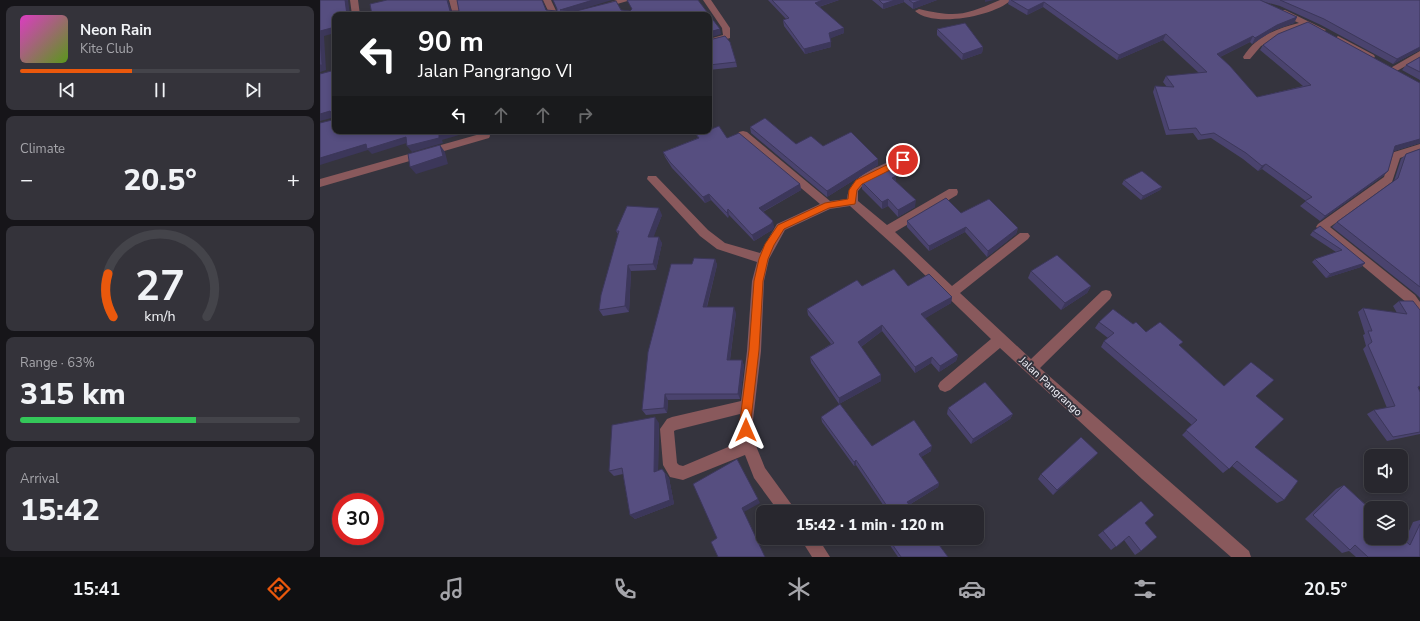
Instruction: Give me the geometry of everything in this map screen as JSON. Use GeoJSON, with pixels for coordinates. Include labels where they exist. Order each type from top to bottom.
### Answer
{"type":"FeatureCollection","features":[{"type":"Feature","properties":{"kind":"street"},"geometry":{"type":"LineString","coordinates":[[354,0],[356,12]]}},
{"type":"Feature","properties":{"kind":"street"},"geometry":{"type":"LineString","coordinates":[[453,0],[456,12]]}},
{"type":"Feature","properties":{"kind":"street"},"geometry":{"type":"LineString","coordinates":[[547,0],[553,12]]}},
{"type":"Feature","properties":{"kind":"street"},"geometry":{"type":"LineString","coordinates":[[707,0],[726,28],[727,36],[712,41]]}},
{"type":"Feature","properties":{"kind":"street"},"geometry":{"type":"LineString","coordinates":[[919,11],[943,18],[961,18],[997,6],[1007,0]]}},
{"type":"Feature","properties":{"kind":"street"},"geometry":{"type":"LineString","coordinates":[[594,8],[624,2]]}},
{"type":"Feature","properties":{"kind":"street"},"geometry":{"type":"LineString","coordinates":[[1272,8],[1308,23],[1404,76]]}},
{"type":"Feature","properties":{"kind":"street"},"geometry":{"type":"LineString","coordinates":[[1246,56],[1255,45],[1283,30],[1308,23]]}},
{"type":"Feature","properties":{"kind":"street"},"geometry":{"type":"LineString","coordinates":[[1386,66],[1420,54]]}},
{"type":"Feature","properties":{"kind":"street"},"geometry":{"type":"LineString","coordinates":[[320,183],[485,136],[485,134]]}},
{"type":"Feature","properties":{"kind":"street"},"geometry":{"type":"LineString","coordinates":[[743,134],[828,205]]}},
{"type":"Feature","properties":{"kind":"street"},"geometry":{"type":"LineString","coordinates":[[1420,147],[1395,156],[1393,168],[1388,179],[1322,227],[1411,299],[1420,311]]}},
{"type":"Feature","properties":{"kind":"street"},"geometry":{"type":"LineString","coordinates":[[784,505],[759,473],[749,446],[746,420],[754,350],[758,281],[763,259],[770,244],[781,227],[828,205],[852,202],[853,190],[859,182],[903,160]]}},
{"type":"Feature","properties":{"kind":"street"},"geometry":{"type":"LineString","coordinates":[[652,179],[704,233],[721,246],[763,259]]}},
{"type":"Feature","properties":{"kind":"street"},"geometry":{"type":"LineString","coordinates":[[887,231],[953,192]]}},
{"type":"Feature","properties":{"kind":"street","name":"Jalan Pangrango"},"geometry":{"type":"LineString","coordinates":[[852,202],[887,231],[1000,340],[1032,367],[1182,505],[1244,557]]}},
{"type":"Feature","properties":{"kind":"street"},"geometry":{"type":"LineString","coordinates":[[951,293],[1024,236]]}},
{"type":"Feature","properties":{"kind":"street"},"geometry":{"type":"LineString","coordinates":[[1032,367],[1106,295]]}},
{"type":"Feature","properties":{"kind":"street"},"geometry":{"type":"LineString","coordinates":[[945,386],[1000,340]]}},
{"type":"Feature","properties":{"kind":"street"},"geometry":{"type":"LineString","coordinates":[[747,406],[672,424],[667,429],[670,465],[675,472],[683,473],[749,446]]}},
{"type":"Feature","properties":{"kind":"street"},"geometry":{"type":"LineString","coordinates":[[813,545],[822,557]]}},
{"type":"Feature","properties":{"kind":"building"},"geometry":{"type":"Polygon","coordinates":[[[320,0],[345,0],[347,12],[332,12],[332,28],[320,31],[320,0]]]}},
{"type":"Feature","properties":{"kind":"building"},"geometry":{"type":"Polygon","coordinates":[[[387,0],[447,0],[450,11],[459,11],[457,0],[542,0],[546,10],[557,11],[553,0],[593,0],[560,10],[576,11],[616,1],[621,10],[630,11],[632,9],[627,0],[698,0],[707,12],[371,12],[370,4],[387,0]]]}},
{"type":"Feature","properties":{"kind":"building"},"geometry":{"type":"Polygon","coordinates":[[[772,0],[823,0],[815,3],[844,28],[829,33],[831,42],[804,49],[783,20],[789,18],[772,0]]]}},
{"type":"Feature","properties":{"kind":"building"},"geometry":{"type":"Polygon","coordinates":[[[879,0],[895,0],[883,4],[879,0]]]}},
{"type":"Feature","properties":{"kind":"building"},"geometry":{"type":"Polygon","coordinates":[[[909,0],[922,0],[913,3],[909,0]]]}},
{"type":"Feature","properties":{"kind":"building"},"geometry":{"type":"Polygon","coordinates":[[[1011,0],[1260,0],[1297,17],[1277,25],[1255,38],[1253,36],[1217,54],[1230,66],[1257,97],[1311,85],[1263,45],[1278,34],[1308,22],[1420,83],[1420,139],[1395,146],[1388,171],[1325,216],[1305,201],[1312,197],[1266,164],[1262,166],[1246,153],[1214,133],[1201,135],[1196,128],[1169,130],[1155,86],[1174,87],[1166,76],[1207,72],[1166,34],[1119,55],[1044,2],[1028,10],[1011,0]]]}},
{"type":"Feature","properties":{"kind":"building"},"geometry":{"type":"Polygon","coordinates":[[[1280,0],[1420,0],[1420,47],[1397,59],[1324,19],[1280,0]]]}},
{"type":"Feature","properties":{"kind":"building"},"geometry":{"type":"Polygon","coordinates":[[[712,18],[720,29],[712,31],[712,18]]]}},
{"type":"Feature","properties":{"kind":"building"},"geometry":{"type":"Polygon","coordinates":[[[965,23],[983,47],[963,54],[937,29],[965,23]]]}},
{"type":"Feature","properties":{"kind":"building"},"geometry":{"type":"Polygon","coordinates":[[[725,36],[730,42],[736,62],[712,65],[712,39],[725,36]]]}},
{"type":"Feature","properties":{"kind":"building"},"geometry":{"type":"Polygon","coordinates":[[[320,38],[322,65],[320,65],[320,38]]]}},
{"type":"Feature","properties":{"kind":"building"},"geometry":{"type":"Polygon","coordinates":[[[1420,57],[1420,72],[1406,65],[1420,57]]]}},
{"type":"Feature","properties":{"kind":"building"},"geometry":{"type":"Polygon","coordinates":[[[332,71],[332,113],[330,111],[320,114],[320,74],[332,71]]]}},
{"type":"Feature","properties":{"kind":"building"},"geometry":{"type":"Polygon","coordinates":[[[765,118],[796,144],[811,136],[823,146],[851,132],[878,159],[827,191],[750,127],[765,118]]]}},
{"type":"Feature","properties":{"kind":"building"},"geometry":{"type":"Polygon","coordinates":[[[332,120],[332,134],[442,134],[439,135],[439,138],[407,146],[406,137],[367,149],[366,144],[320,158],[320,123],[332,120]]]}},
{"type":"Feature","properties":{"kind":"building"},"geometry":{"type":"Polygon","coordinates":[[[719,126],[727,138],[739,133],[800,184],[759,208],[773,221],[771,224],[752,235],[728,209],[727,213],[709,194],[703,197],[670,162],[663,152],[699,138],[696,134],[712,134],[712,129],[719,126]]]}},
{"type":"Feature","properties":{"kind":"building"},"geometry":{"type":"Polygon","coordinates":[[[440,145],[443,156],[410,167],[408,154],[440,145]]]}},
{"type":"Feature","properties":{"kind":"building"},"geometry":{"type":"Polygon","coordinates":[[[1420,149],[1420,287],[1337,222],[1398,178],[1406,154],[1420,149]]]}},
{"type":"Feature","properties":{"kind":"building"},"geometry":{"type":"Polygon","coordinates":[[[888,168],[896,176],[892,178],[916,200],[898,210],[888,199],[882,202],[862,182],[888,168]]]}},
{"type":"Feature","properties":{"kind":"building"},"geometry":{"type":"Polygon","coordinates":[[[1142,171],[1162,187],[1143,196],[1124,180],[1142,171]]]}},
{"type":"Feature","properties":{"kind":"building"},"geometry":{"type":"Polygon","coordinates":[[[946,198],[961,213],[989,199],[1018,228],[988,251],[966,227],[929,246],[907,221],[946,198]]]}},
{"type":"Feature","properties":{"kind":"building"},"geometry":{"type":"Polygon","coordinates":[[[627,206],[659,208],[648,237],[659,237],[653,264],[628,265],[625,306],[599,310],[601,295],[619,231],[616,231],[627,206]]]}},
{"type":"Feature","properties":{"kind":"building"},"geometry":{"type":"Polygon","coordinates":[[[1320,226],[1365,263],[1330,274],[1315,259],[1342,250],[1313,231],[1320,226]]]}},
{"type":"Feature","properties":{"kind":"building"},"geometry":{"type":"Polygon","coordinates":[[[1057,255],[1091,286],[1065,303],[1031,271],[1057,255]]]}},
{"type":"Feature","properties":{"kind":"building"},"geometry":{"type":"Polygon","coordinates":[[[694,258],[715,259],[703,307],[734,307],[727,360],[742,360],[738,394],[665,394],[664,408],[642,410],[648,352],[671,264],[692,264],[694,258]]]}},
{"type":"Feature","properties":{"kind":"building"},"geometry":{"type":"Polygon","coordinates":[[[894,269],[908,286],[929,274],[952,297],[921,314],[958,355],[940,366],[932,357],[915,367],[882,325],[858,342],[881,375],[839,398],[810,357],[834,343],[807,309],[857,280],[862,286],[894,269]]]}},
{"type":"Feature","properties":{"kind":"building"},"geometry":{"type":"Polygon","coordinates":[[[1399,301],[1413,301],[1420,310],[1420,386],[1418,387],[1420,392],[1420,432],[1393,437],[1374,410],[1395,406],[1368,345],[1372,342],[1368,331],[1372,331],[1363,308],[1407,314],[1399,301]]]}},
{"type":"Feature","properties":{"kind":"building"},"geometry":{"type":"Polygon","coordinates":[[[1113,309],[1133,324],[1136,322],[1146,332],[1160,322],[1183,342],[1179,345],[1224,386],[1251,362],[1274,380],[1256,396],[1284,419],[1255,447],[1298,481],[1284,500],[1237,461],[1229,469],[1186,430],[1197,420],[1104,341],[1114,333],[1099,322],[1113,309]]]}},
{"type":"Feature","properties":{"kind":"building"},"geometry":{"type":"Polygon","coordinates":[[[985,382],[1013,414],[973,439],[948,408],[985,382]]]}},
{"type":"Feature","properties":{"kind":"building"},"geometry":{"type":"Polygon","coordinates":[[[840,404],[872,446],[914,420],[932,446],[919,454],[939,483],[907,502],[909,505],[886,505],[856,460],[854,462],[821,417],[840,404]]]}},
{"type":"Feature","properties":{"kind":"building"},"geometry":{"type":"Polygon","coordinates":[[[655,417],[654,472],[662,469],[665,473],[670,500],[630,515],[622,468],[609,471],[612,425],[655,417]]]}},
{"type":"Feature","properties":{"kind":"building"},"geometry":{"type":"Polygon","coordinates":[[[1081,437],[1098,453],[1057,490],[1041,474],[1081,437]]]}},
{"type":"Feature","properties":{"kind":"building"},"geometry":{"type":"Polygon","coordinates":[[[737,459],[758,499],[742,508],[756,538],[756,545],[759,545],[765,557],[718,557],[711,542],[717,538],[693,484],[737,459]]]}},
{"type":"Feature","properties":{"kind":"building"},"geometry":{"type":"Polygon","coordinates":[[[1344,485],[1364,504],[1364,545],[1408,545],[1408,543],[1410,545],[1420,524],[1420,557],[1368,557],[1355,545],[1350,550],[1313,515],[1344,485]]]}},
{"type":"Feature","properties":{"kind":"building"},"geometry":{"type":"Polygon","coordinates":[[[1141,501],[1154,515],[1145,523],[1157,537],[1141,551],[1129,536],[1116,547],[1103,531],[1141,501]]]}},
{"type":"Feature","properties":{"kind":"building"},"geometry":{"type":"Polygon","coordinates":[[[893,545],[939,545],[948,557],[901,557],[893,545]]]}},
{"type":"Feature","properties":{"kind":"route"},"geometry":{"type":"LineString","coordinates":[[746,430],[748,394],[754,350],[758,281],[763,259],[770,244],[781,227],[828,205],[852,202],[853,190],[859,182],[903,160]]}}]}
